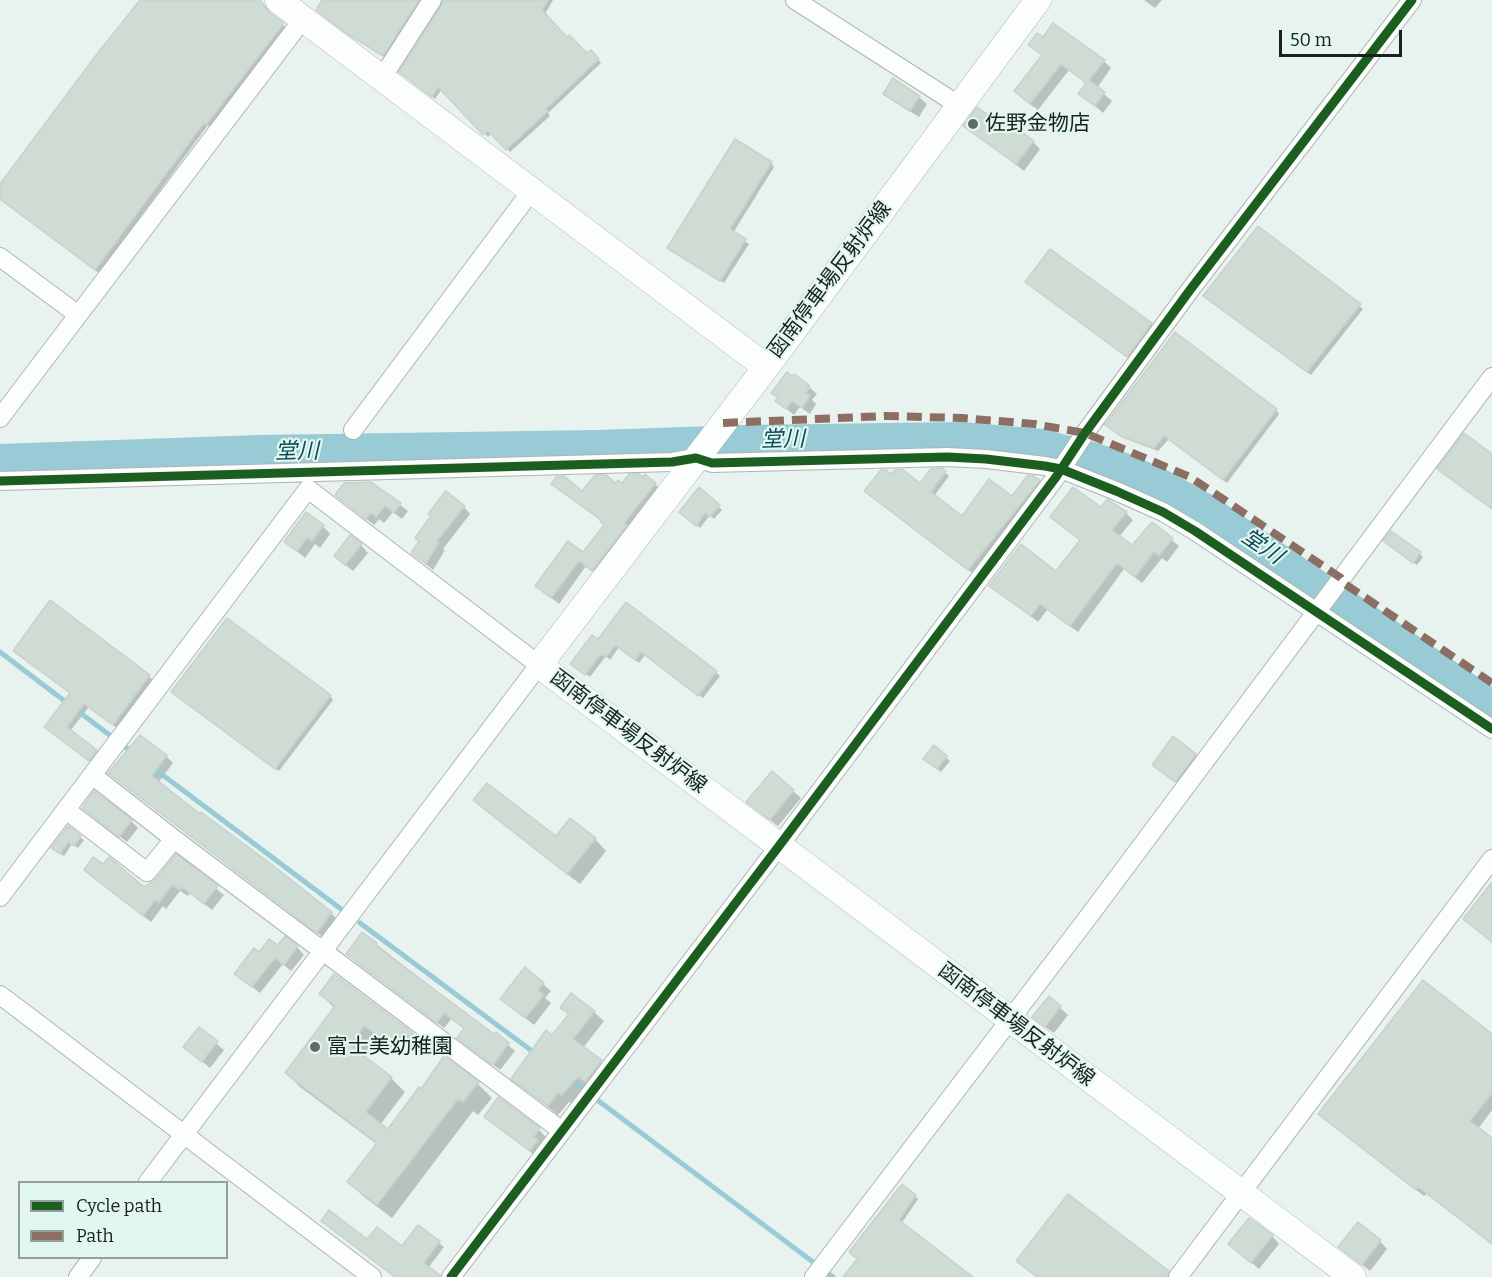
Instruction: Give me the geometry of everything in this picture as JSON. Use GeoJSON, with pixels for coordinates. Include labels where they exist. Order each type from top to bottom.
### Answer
{"type":"FeatureCollection","features":[{"type":"Feature","properties":{"kind":"main road"},"geometry":{"type":"LineString","coordinates":[[278,0],[766,367]]}},
{"type":"Feature","properties":{"kind":"main road","name":"函南停車場反射炉線"},"geometry":{"type":"LineString","coordinates":[[1038,0],[766,367],[539,665],[1353,1277]]}},
{"type":"Feature","properties":{"kind":"street"},"geometry":{"type":"LineString","coordinates":[[382,78],[432,0]]}},
{"type":"Feature","properties":{"kind":"street"},"geometry":{"type":"LineString","coordinates":[[795,0],[960,106]]}},
{"type":"Feature","properties":{"kind":"street"},"geometry":{"type":"LineString","coordinates":[[451,1277],[779,846],[1062,467],[1190,290],[1412,0]]}},
{"type":"Feature","properties":{"kind":"street"},"geometry":{"type":"LineString","coordinates":[[0,418],[303,19]]}},
{"type":"Feature","properties":{"kind":"street"},"geometry":{"type":"LineString","coordinates":[[353,430],[532,190]]}},
{"type":"Feature","properties":{"kind":"street"},"geometry":{"type":"LineString","coordinates":[[0,257],[77,315]]}},
{"type":"Feature","properties":{"kind":"street"},"geometry":{"type":"LineString","coordinates":[[814,1277],[1318,611],[1492,377]]}},
{"type":"Feature","properties":{"kind":"street"},"geometry":{"type":"LineString","coordinates":[[0,481],[310,480],[672,462],[696,458],[712,463],[947,457],[1062,467],[1163,512],[1195,531],[1492,729]]}},
{"type":"Feature","properties":{"kind":"street"},"geometry":{"type":"LineString","coordinates":[[149,1181],[539,665],[310,480]]}},
{"type":"Feature","properties":{"kind":"street"},"geometry":{"type":"LineString","coordinates":[[0,897],[310,480]]}},
{"type":"Feature","properties":{"kind":"street"},"geometry":{"type":"LineString","coordinates":[[92,775],[562,1131]]}},
{"type":"Feature","properties":{"kind":"street"},"geometry":{"type":"LineString","coordinates":[[66,810],[147,872],[174,839]]}},
{"type":"Feature","properties":{"kind":"street"},"geometry":{"type":"LineString","coordinates":[[1178,1277],[1492,859]]}},
{"type":"Feature","properties":{"kind":"street"},"geometry":{"type":"LineString","coordinates":[[0,995],[372,1277]]}},
{"type":"Feature","properties":{"kind":"street"},"geometry":{"type":"LineString","coordinates":[[78,1277],[91,1259]]}},
{"type":"Feature","properties":{"kind":"building"},"geometry":{"type":"Polygon","coordinates":[[[140,0],[260,0],[269,12],[284,23],[206,125],[204,123],[95,270],[0,199],[0,184],[140,0]]]}},
{"type":"Feature","properties":{"kind":"building"},"geometry":{"type":"Polygon","coordinates":[[[322,0],[419,0],[383,56],[346,33],[316,10],[322,0]]]}},
{"type":"Feature","properties":{"kind":"building"},"geometry":{"type":"Polygon","coordinates":[[[443,0],[548,0],[542,10],[567,37],[569,35],[587,53],[591,50],[599,59],[506,150],[488,131],[483,135],[438,87],[432,97],[399,72],[443,0]]]}},
{"type":"Feature","properties":{"kind":"building"},"geometry":{"type":"Polygon","coordinates":[[[1053,23],[1105,60],[1089,80],[1105,92],[1095,106],[1078,94],[1086,83],[1061,64],[1030,104],[1014,91],[1042,55],[1028,45],[1037,33],[1043,37],[1053,23]]]}},
{"type":"Feature","properties":{"kind":"building"},"geometry":{"type":"Polygon","coordinates":[[[893,78],[920,96],[910,111],[883,94],[893,78]]]}},
{"type":"Feature","properties":{"kind":"building"},"geometry":{"type":"Polygon","coordinates":[[[977,107],[1010,131],[1014,126],[1034,141],[1016,164],[963,126],[977,107]]]}},
{"type":"Feature","properties":{"kind":"building"},"geometry":{"type":"Polygon","coordinates":[[[735,139],[772,162],[730,229],[746,239],[720,281],[667,248],[735,139]]]}},
{"type":"Feature","properties":{"kind":"building"},"geometry":{"type":"Polygon","coordinates":[[[1258,226],[1361,304],[1307,372],[1203,296],[1258,226]]]}},
{"type":"Feature","properties":{"kind":"building"},"geometry":{"type":"Polygon","coordinates":[[[1050,249],[1152,323],[1127,357],[1025,282],[1050,249]]]}},
{"type":"Feature","properties":{"kind":"building"},"geometry":{"type":"Polygon","coordinates":[[[1175,332],[1277,409],[1223,480],[1164,436],[1154,448],[1122,437],[1105,425],[1175,332]]]}},
{"type":"Feature","properties":{"kind":"building"},"geometry":{"type":"Polygon","coordinates":[[[787,372],[792,376],[794,374],[810,386],[806,393],[810,396],[802,408],[792,401],[786,409],[775,401],[778,398],[771,393],[787,372]]]}},
{"type":"Feature","properties":{"kind":"building"},"geometry":{"type":"Polygon","coordinates":[[[1464,433],[1492,454],[1492,509],[1437,469],[1464,433]]]}},
{"type":"Feature","properties":{"kind":"building"},"geometry":{"type":"Polygon","coordinates":[[[942,468],[946,471],[931,492],[962,516],[989,479],[1012,496],[1028,475],[1040,480],[968,570],[864,491],[881,470],[886,470],[891,474],[895,470],[902,469],[920,483],[931,469],[942,468]]]}},
{"type":"Feature","properties":{"kind":"building"},"geometry":{"type":"Polygon","coordinates":[[[629,474],[639,474],[643,477],[645,474],[656,483],[624,523],[627,525],[592,571],[579,561],[551,598],[535,586],[568,541],[583,552],[604,525],[601,520],[551,484],[556,477],[564,476],[582,491],[595,475],[606,475],[615,483],[618,480],[622,483],[629,474]]]}},
{"type":"Feature","properties":{"kind":"building"},"geometry":{"type":"Polygon","coordinates":[[[371,482],[401,503],[394,513],[385,506],[376,517],[371,513],[366,519],[335,495],[344,483],[371,482]]]}},
{"type":"Feature","properties":{"kind":"building"},"geometry":{"type":"Polygon","coordinates":[[[699,487],[720,505],[710,517],[705,513],[696,526],[679,512],[699,487]]]}},
{"type":"Feature","properties":{"kind":"building"},"geometry":{"type":"Polygon","coordinates":[[[1073,487],[1101,507],[1107,499],[1127,512],[1112,530],[1132,545],[1152,522],[1173,538],[1159,556],[1154,552],[1135,577],[1117,563],[1070,626],[1040,604],[1031,616],[989,586],[1021,544],[1056,571],[1080,540],[1050,517],[1073,487]]]}},
{"type":"Feature","properties":{"kind":"building"},"geometry":{"type":"Polygon","coordinates":[[[446,491],[465,506],[437,541],[439,542],[426,564],[411,553],[419,541],[415,538],[431,516],[428,514],[446,491]]]}},
{"type":"Feature","properties":{"kind":"building"},"geometry":{"type":"Polygon","coordinates":[[[306,512],[324,525],[312,541],[307,538],[297,551],[284,542],[306,512]]]}},
{"type":"Feature","properties":{"kind":"building"},"geometry":{"type":"Polygon","coordinates":[[[1391,531],[1421,552],[1413,563],[1383,541],[1391,531]]]}},
{"type":"Feature","properties":{"kind":"building"},"geometry":{"type":"Polygon","coordinates":[[[350,535],[362,544],[345,565],[334,556],[350,535]]]}},
{"type":"Feature","properties":{"kind":"building"},"geometry":{"type":"Polygon","coordinates":[[[50,600],[150,675],[113,725],[84,704],[67,727],[97,750],[89,761],[44,727],[70,693],[13,651],[50,600]]]}},
{"type":"Feature","properties":{"kind":"building"},"geometry":{"type":"Polygon","coordinates":[[[626,602],[717,671],[698,696],[641,652],[635,660],[615,645],[606,657],[601,654],[585,675],[570,664],[592,635],[598,639],[626,602]]]}},
{"type":"Feature","properties":{"kind":"building"},"geometry":{"type":"Polygon","coordinates":[[[227,618],[331,695],[275,769],[171,692],[227,618]]]}},
{"type":"Feature","properties":{"kind":"building"},"geometry":{"type":"Polygon","coordinates":[[[140,735],[167,755],[152,776],[332,912],[317,933],[108,773],[140,735]]]}},
{"type":"Feature","properties":{"kind":"building"},"geometry":{"type":"Polygon","coordinates":[[[1173,736],[1196,754],[1175,782],[1152,765],[1173,736]]]}},
{"type":"Feature","properties":{"kind":"building"},"geometry":{"type":"Polygon","coordinates":[[[934,745],[947,756],[937,769],[923,759],[934,745]]]}},
{"type":"Feature","properties":{"kind":"building"},"geometry":{"type":"Polygon","coordinates":[[[772,771],[794,790],[770,820],[746,802],[772,771]]]}},
{"type":"Feature","properties":{"kind":"building"},"geometry":{"type":"Polygon","coordinates":[[[487,783],[556,836],[570,818],[596,838],[567,874],[473,800],[487,783]]]}},
{"type":"Feature","properties":{"kind":"building"},"geometry":{"type":"Polygon","coordinates":[[[94,791],[132,820],[119,837],[82,808],[94,791]]]}},
{"type":"Feature","properties":{"kind":"building"},"geometry":{"type":"Polygon","coordinates":[[[68,826],[81,836],[74,846],[68,842],[60,854],[51,848],[68,826]]]}},
{"type":"Feature","properties":{"kind":"building"},"geometry":{"type":"Polygon","coordinates":[[[176,854],[218,886],[204,904],[182,887],[180,890],[172,885],[159,903],[155,900],[143,916],[84,870],[93,857],[103,864],[109,857],[144,887],[156,879],[176,854]]]}},
{"type":"Feature","properties":{"kind":"building"},"geometry":{"type":"Polygon","coordinates":[[[1492,882],[1492,942],[1463,919],[1492,882]]]}},
{"type":"Feature","properties":{"kind":"building"},"geometry":{"type":"Polygon","coordinates":[[[362,932],[377,943],[375,945],[509,1043],[493,1065],[457,1038],[464,1028],[444,1013],[437,1023],[346,954],[362,932]]]}},
{"type":"Feature","properties":{"kind":"building"},"geometry":{"type":"Polygon","coordinates":[[[285,936],[298,946],[284,965],[275,958],[252,987],[234,974],[254,948],[259,952],[269,939],[278,945],[285,936]]]}},
{"type":"Feature","properties":{"kind":"building"},"geometry":{"type":"Polygon","coordinates":[[[525,967],[544,983],[538,990],[544,995],[525,1018],[500,999],[525,967]]]}},
{"type":"Feature","properties":{"kind":"building"},"geometry":{"type":"Polygon","coordinates":[[[334,974],[413,1033],[410,1037],[403,1032],[391,1045],[364,1026],[350,1045],[392,1077],[366,1112],[388,1129],[419,1087],[421,1089],[444,1056],[479,1082],[463,1102],[458,1099],[377,1205],[347,1182],[377,1143],[285,1073],[335,1006],[319,994],[334,974]]]}},
{"type":"Feature","properties":{"kind":"building"},"geometry":{"type":"Polygon","coordinates":[[[1423,980],[1492,1034],[1492,1093],[1470,1121],[1492,1138],[1492,1244],[1418,1187],[1416,1190],[1318,1114],[1423,980]]]}},
{"type":"Feature","properties":{"kind":"building"},"geometry":{"type":"Polygon","coordinates":[[[571,993],[595,1011],[573,1039],[602,1060],[585,1082],[578,1077],[562,1095],[558,1093],[548,1106],[511,1079],[546,1030],[552,1035],[569,1014],[560,1008],[571,993]]]}},
{"type":"Feature","properties":{"kind":"building"},"geometry":{"type":"Polygon","coordinates":[[[1049,996],[1061,1006],[1045,1027],[1032,1017],[1049,996]]]}},
{"type":"Feature","properties":{"kind":"building"},"geometry":{"type":"Polygon","coordinates":[[[199,1027],[218,1041],[202,1062],[183,1047],[199,1027]]]}},
{"type":"Feature","properties":{"kind":"building"},"geometry":{"type":"Polygon","coordinates":[[[498,1097],[540,1128],[534,1137],[538,1140],[530,1151],[484,1117],[498,1097]]]}},
{"type":"Feature","properties":{"kind":"building"},"geometry":{"type":"Polygon","coordinates":[[[902,1184],[916,1195],[899,1220],[973,1277],[843,1277],[857,1259],[849,1252],[902,1184]]]}},
{"type":"Feature","properties":{"kind":"building"},"geometry":{"type":"Polygon","coordinates":[[[1068,1194],[1169,1271],[1167,1277],[1037,1277],[1016,1261],[1068,1194]]]}},
{"type":"Feature","properties":{"kind":"building"},"geometry":{"type":"Polygon","coordinates":[[[329,1210],[367,1239],[377,1227],[402,1246],[418,1225],[440,1241],[424,1263],[440,1277],[395,1277],[321,1221],[329,1210]]]}},
{"type":"Feature","properties":{"kind":"building"},"geometry":{"type":"Polygon","coordinates":[[[1249,1218],[1273,1235],[1251,1263],[1228,1244],[1249,1218]]]}},
{"type":"Feature","properties":{"kind":"building"},"geometry":{"type":"Polygon","coordinates":[[[1358,1222],[1381,1240],[1362,1265],[1338,1247],[1358,1222]]]}},
{"type":"Feature","properties":{"kind":"waterway","name":"堂川"},"geometry":{"type":"LineString","coordinates":[[0,459],[260,450],[597,445],[745,440],[961,437],[1041,444],[1127,469],[1159,483],[1208,510],[1492,705]]}},
{"type":"Feature","properties":{"kind":"waterway"},"geometry":{"type":"LineString","coordinates":[[0,652],[132,752]]}},
{"type":"Feature","properties":{"kind":"waterway"},"geometry":{"type":"LineString","coordinates":[[152,767],[345,912]]}},
{"type":"Feature","properties":{"kind":"waterway"},"geometry":{"type":"LineString","coordinates":[[360,923],[536,1054]]}},
{"type":"Feature","properties":{"kind":"waterway"},"geometry":{"type":"LineString","coordinates":[[568,1078],[833,1277]]}},
{"type":"Feature","properties":{"kind":"marked path"},"geometry":{"type":"LineString","coordinates":[[723,423],[886,416],[962,418],[1034,424],[1085,433],[1190,477],[1492,683]]}},
{"type":"Feature","properties":{"kind":"cycle path"},"geometry":{"type":"LineString","coordinates":[[451,1277],[1056,477],[1085,433],[1190,290],[1412,0]]}},
{"type":"Feature","properties":{"kind":"cycle path"},"geometry":{"type":"LineString","coordinates":[[0,481],[672,462],[696,458],[712,463],[947,457],[1045,466],[1061,469],[1163,512],[1492,729]]}},
{"type":"Feature","properties":{"kind":"place","name":"佐野金物店"},"geometry":{"type":"Point","coordinates":[973,124]}},
{"type":"Feature","properties":{"kind":"place","name":"富士美幼稚園"},"geometry":{"type":"Point","coordinates":[315,1047]}}]}
